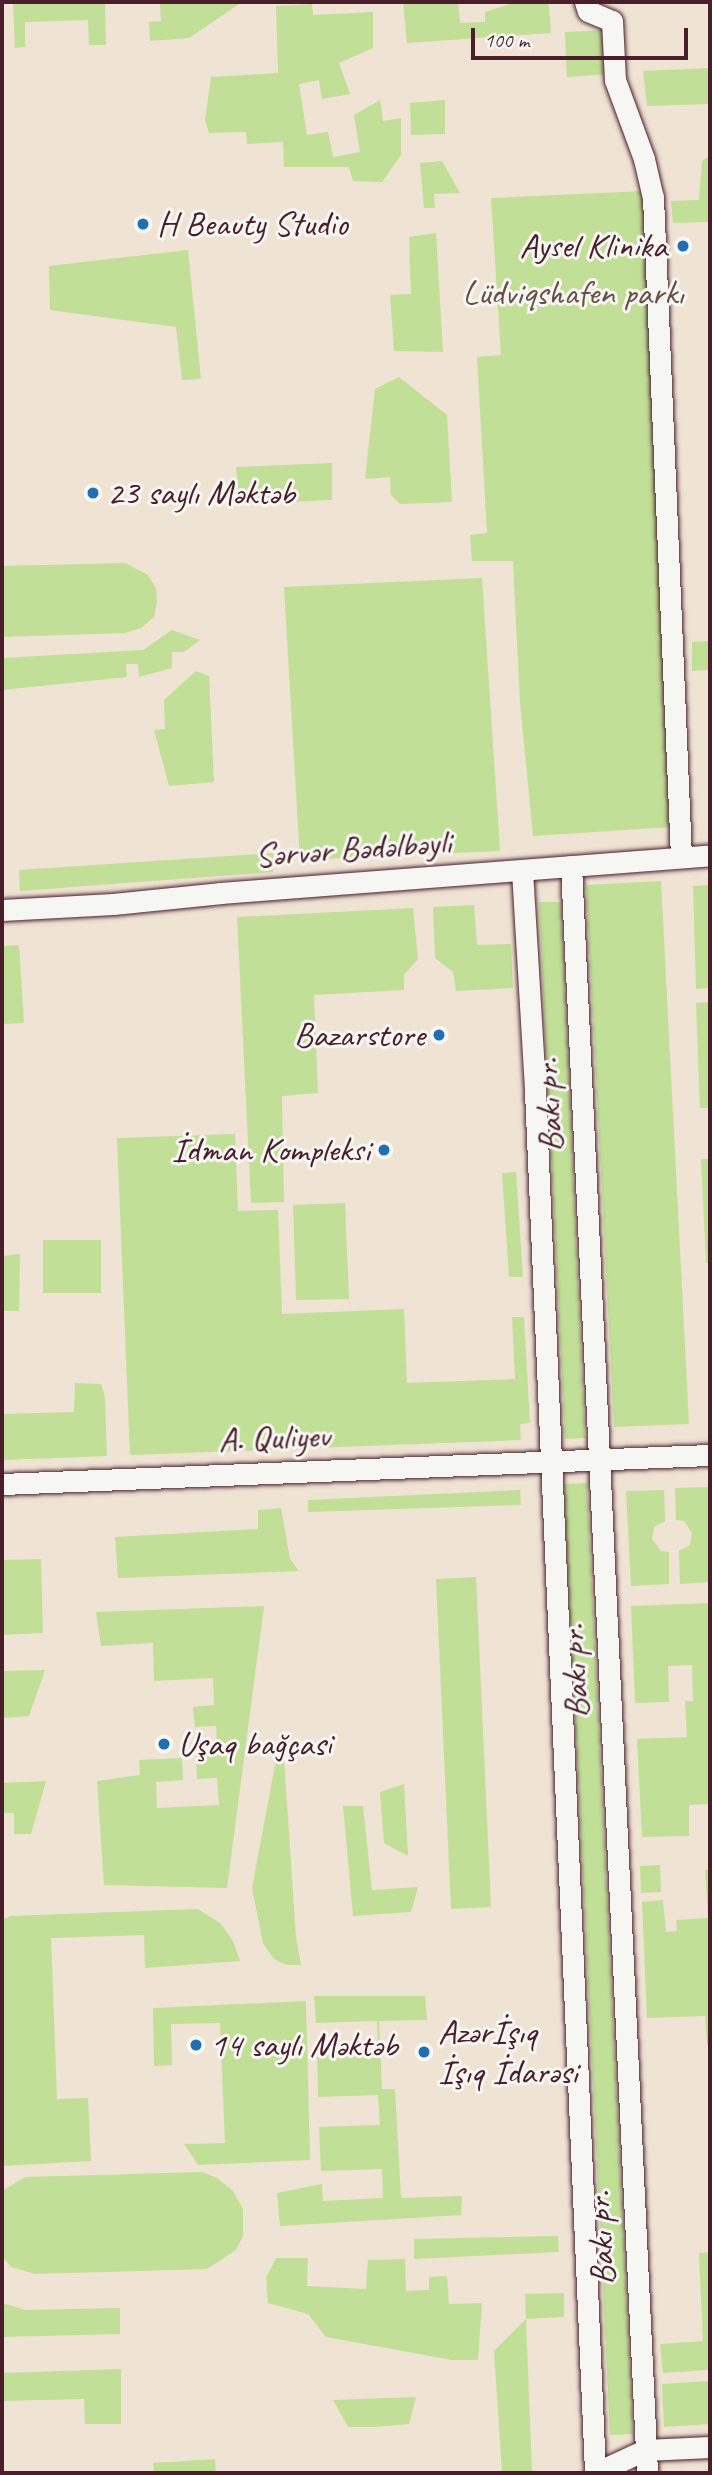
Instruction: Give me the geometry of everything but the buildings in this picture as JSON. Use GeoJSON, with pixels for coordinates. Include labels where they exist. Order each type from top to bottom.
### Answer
{"type":"FeatureCollection","features":[{"type":"Feature","properties":{"kind":"street"},"geometry":{"type":"LineString","coordinates":[[585,2],[588,11],[612,21],[615,80],[644,159],[653,197],[681,858]]}},
{"type":"Feature","properties":{"kind":"street","name":"Sərvər Bədəlbəyli"},"geometry":{"type":"LineString","coordinates":[[2,910],[113,904],[710,855]]}},
{"type":"Feature","properties":{"kind":"street","name":"Bakı pr."},"geometry":{"type":"LineString","coordinates":[[571,866],[647,2473]]}},
{"type":"Feature","properties":{"kind":"street","name":"Bakı pr."},"geometry":{"type":"LineString","coordinates":[[522,870],[535,1092],[549,1463],[595,2473]]}},
{"type":"Feature","properties":{"kind":"street","name":"A. Quliyev"},"geometry":{"type":"LineString","coordinates":[[2,1484],[710,1455]]}},
{"type":"Feature","properties":{"kind":"street"},"geometry":{"type":"LineString","coordinates":[[595,2473],[645,2450],[710,2446]]}},
{"type":"Feature","properties":{"kind":"green space"},"geometry":{"type":"Polygon","coordinates":[[[13,2],[105,2],[106,45],[89,45],[88,20],[25,22],[25,47],[15,48],[13,2]]]}},
{"type":"Feature","properties":{"kind":"green space"},"geometry":{"type":"Polygon","coordinates":[[[242,2],[189,38],[150,41],[149,22],[161,21],[160,4],[242,2]]]}},
{"type":"Feature","properties":{"kind":"green space"},"geometry":{"type":"Polygon","coordinates":[[[403,2],[458,2],[460,23],[485,22],[485,12],[516,2],[544,2],[549,5],[551,33],[407,43],[403,2]]]}},
{"type":"Feature","properties":{"kind":"green space"},"geometry":{"type":"Polygon","coordinates":[[[312,4],[313,15],[373,12],[373,48],[339,63],[350,94],[322,99],[319,80],[299,84],[307,135],[328,132],[333,157],[360,152],[354,115],[380,100],[383,121],[401,118],[401,155],[382,182],[353,181],[349,167],[284,167],[283,142],[247,144],[246,132],[209,133],[205,120],[211,77],[278,73],[276,6],[312,4]]]}},
{"type":"Feature","properties":{"kind":"green space"},"geometry":{"type":"Polygon","coordinates":[[[605,30],[609,74],[567,77],[565,32],[605,30]]]}},
{"type":"Feature","properties":{"kind":"green space"},"geometry":{"type":"Polygon","coordinates":[[[710,68],[710,104],[647,106],[643,71],[710,68]]]}},
{"type":"Feature","properties":{"kind":"green space"},"geometry":{"type":"Polygon","coordinates":[[[445,100],[445,134],[411,135],[410,103],[445,100]]]}},
{"type":"Feature","properties":{"kind":"green space"},"geometry":{"type":"Polygon","coordinates":[[[710,156],[710,222],[673,223],[671,201],[699,200],[702,161],[710,156]]]}},
{"type":"Feature","properties":{"kind":"green space"},"geometry":{"type":"Polygon","coordinates":[[[442,161],[460,193],[434,194],[435,208],[424,208],[420,163],[442,161]]]}},
{"type":"Feature","properties":{"kind":"green space","name":"Lüdviqshafen parkı"},"geometry":{"type":"Polygon","coordinates":[[[644,191],[672,827],[533,836],[520,702],[513,561],[472,561],[470,535],[487,533],[477,357],[501,355],[491,198],[644,191]]]}},
{"type":"Feature","properties":{"kind":"green space"},"geometry":{"type":"Polygon","coordinates":[[[436,233],[443,352],[394,351],[390,295],[411,294],[409,237],[436,233]]]}},
{"type":"Feature","properties":{"kind":"green space"},"geometry":{"type":"Polygon","coordinates":[[[188,250],[201,379],[182,380],[176,327],[50,310],[49,266],[188,250]]]}},
{"type":"Feature","properties":{"kind":"green space"},"geometry":{"type":"Polygon","coordinates":[[[399,377],[447,415],[452,502],[400,504],[391,495],[390,477],[365,479],[375,389],[399,377]]]}},
{"type":"Feature","properties":{"kind":"green space"},"geometry":{"type":"Polygon","coordinates":[[[332,463],[332,500],[240,504],[236,467],[332,463]]]}},
{"type":"Feature","properties":{"kind":"green space"},"geometry":{"type":"Polygon","coordinates":[[[125,563],[148,575],[156,588],[154,617],[141,628],[125,633],[2,637],[2,566],[125,563]]]}},
{"type":"Feature","properties":{"kind":"green space"},"geometry":{"type":"Polygon","coordinates":[[[482,578],[500,851],[300,860],[284,587],[482,578]]]}},
{"type":"Feature","properties":{"kind":"green space"},"geometry":{"type":"Polygon","coordinates":[[[172,630],[200,640],[184,652],[172,652],[172,668],[139,677],[138,664],[126,664],[127,677],[2,690],[2,658],[143,650],[172,630]]]}},
{"type":"Feature","properties":{"kind":"green space"},"geometry":{"type":"Polygon","coordinates":[[[710,641],[710,670],[692,671],[692,642],[710,641]]]}},
{"type":"Feature","properties":{"kind":"green space"},"geometry":{"type":"Polygon","coordinates":[[[196,671],[209,676],[214,782],[169,786],[154,730],[165,729],[164,700],[196,671]]]}},
{"type":"Feature","properties":{"kind":"green space"},"geometry":{"type":"Polygon","coordinates":[[[273,853],[273,872],[20,891],[19,870],[273,853]]]}},
{"type":"Feature","properties":{"kind":"green space"},"geometry":{"type":"Polygon","coordinates":[[[661,881],[689,1424],[614,1427],[586,885],[661,881]]]}},
{"type":"Feature","properties":{"kind":"green space"},"geometry":{"type":"Polygon","coordinates":[[[710,885],[710,988],[696,989],[693,886],[710,885]]]}},
{"type":"Feature","properties":{"kind":"green space"},"geometry":{"type":"Polygon","coordinates":[[[539,902],[561,902],[585,1438],[565,1439],[539,902]]]}},
{"type":"Feature","properties":{"kind":"green space"},"geometry":{"type":"Polygon","coordinates":[[[474,905],[477,945],[511,944],[513,988],[456,991],[453,972],[435,958],[433,907],[474,905]]]}},
{"type":"Feature","properties":{"kind":"green space"},"geometry":{"type":"Polygon","coordinates":[[[413,908],[418,959],[404,975],[404,990],[314,995],[318,1093],[282,1096],[284,1202],[251,1203],[237,917],[413,908]]]}},
{"type":"Feature","properties":{"kind":"green space"},"geometry":{"type":"Polygon","coordinates":[[[19,945],[24,1023],[2,1024],[2,946],[19,945]]]}},
{"type":"Feature","properties":{"kind":"green space"},"geometry":{"type":"Polygon","coordinates":[[[710,1002],[710,1108],[700,1108],[696,1003],[710,1002]]]}},
{"type":"Feature","properties":{"kind":"green space"},"geometry":{"type":"Polygon","coordinates":[[[235,1134],[238,1211],[278,1210],[282,1314],[404,1309],[407,1383],[515,1379],[512,1317],[524,1317],[530,1423],[520,1424],[521,1440],[130,1455],[117,1138],[235,1134]]]}},
{"type":"Feature","properties":{"kind":"green space"},"geometry":{"type":"Polygon","coordinates":[[[701,1159],[710,1159],[710,1263],[706,1263],[701,1159]]]}},
{"type":"Feature","properties":{"kind":"green space"},"geometry":{"type":"Polygon","coordinates":[[[516,1172],[523,1277],[509,1277],[502,1173],[516,1172]]]}},
{"type":"Feature","properties":{"kind":"green space"},"geometry":{"type":"Polygon","coordinates":[[[345,1203],[349,1299],[296,1300],[293,1205],[345,1203]]]}},
{"type":"Feature","properties":{"kind":"green space"},"geometry":{"type":"Polygon","coordinates":[[[43,1240],[101,1240],[101,1293],[43,1293],[43,1240]]]}},
{"type":"Feature","properties":{"kind":"green space"},"geometry":{"type":"Polygon","coordinates":[[[20,1254],[19,1311],[2,1311],[2,1256],[20,1254]]]}},
{"type":"Feature","properties":{"kind":"green space"},"geometry":{"type":"Polygon","coordinates":[[[75,1383],[101,1384],[105,1397],[107,1456],[2,1460],[2,1414],[74,1412],[75,1383]]]}},
{"type":"Feature","properties":{"kind":"green space"},"geometry":{"type":"Polygon","coordinates":[[[587,1483],[633,2434],[610,2435],[564,1484],[587,1483]]]}},
{"type":"Feature","properties":{"kind":"green space"},"geometry":{"type":"Polygon","coordinates":[[[710,1487],[710,1582],[680,1584],[679,1551],[690,1545],[692,1533],[684,1521],[676,1520],[675,1488],[710,1487]]]}},
{"type":"Feature","properties":{"kind":"green space"},"geometry":{"type":"Polygon","coordinates":[[[520,1490],[521,1505],[308,1512],[308,1500],[520,1490]]]}},
{"type":"Feature","properties":{"kind":"green space"},"geometry":{"type":"Polygon","coordinates":[[[664,1490],[665,1521],[654,1527],[652,1539],[661,1551],[669,1552],[669,1584],[631,1586],[626,1491],[664,1490]]]}},
{"type":"Feature","properties":{"kind":"green space"},"geometry":{"type":"Polygon","coordinates":[[[281,1508],[290,1559],[299,1571],[118,1578],[115,1537],[258,1529],[258,1510],[281,1508]]]}},
{"type":"Feature","properties":{"kind":"green space"},"geometry":{"type":"Polygon","coordinates":[[[41,1559],[43,1633],[2,1635],[2,1560],[41,1559]]]}},
{"type":"Feature","properties":{"kind":"green space"},"geometry":{"type":"Polygon","coordinates":[[[476,1577],[491,1907],[451,1909],[436,1579],[476,1577]]]}},
{"type":"Feature","properties":{"kind":"green space"},"geometry":{"type":"Polygon","coordinates":[[[710,1603],[710,1804],[689,1805],[689,1836],[642,1837],[637,1739],[687,1737],[685,1701],[693,1701],[692,1665],[668,1666],[669,1702],[635,1703],[631,1606],[710,1603]]]}},
{"type":"Feature","properties":{"kind":"green space"},"geometry":{"type":"Polygon","coordinates":[[[264,1606],[227,1888],[104,1885],[97,1781],[140,1775],[139,1760],[182,1758],[183,1780],[156,1782],[157,1808],[219,1805],[217,1778],[197,1779],[196,1756],[218,1755],[216,1726],[195,1727],[193,1707],[214,1705],[213,1678],[154,1681],[153,1643],[101,1646],[96,1612],[264,1606]]]}},
{"type":"Feature","properties":{"kind":"green space"},"geometry":{"type":"Polygon","coordinates":[[[45,1670],[29,1716],[2,1718],[2,1671],[45,1670]]]}},
{"type":"Feature","properties":{"kind":"green space"},"geometry":{"type":"Polygon","coordinates":[[[282,1728],[296,1937],[301,1965],[287,1965],[275,1960],[268,1951],[263,1943],[252,1888],[282,1728]]]}},
{"type":"Feature","properties":{"kind":"green space"},"geometry":{"type":"Polygon","coordinates":[[[46,1781],[31,1834],[14,1834],[14,1813],[2,1813],[2,1783],[46,1781]]]}},
{"type":"Feature","properties":{"kind":"green space"},"geometry":{"type":"Polygon","coordinates":[[[404,1784],[408,1856],[384,1843],[380,1792],[404,1784]]]}},
{"type":"Feature","properties":{"kind":"green space"},"geometry":{"type":"Polygon","coordinates":[[[343,1806],[363,1806],[372,1890],[418,1887],[411,1912],[353,1916],[343,1806]]]}},
{"type":"Feature","properties":{"kind":"green space"},"geometry":{"type":"Polygon","coordinates":[[[660,1865],[661,1892],[641,1893],[640,1866],[660,1865]]]}},
{"type":"Feature","properties":{"kind":"green space"},"geometry":{"type":"Polygon","coordinates":[[[705,1870],[710,1870],[710,2045],[707,2045],[705,2016],[647,2018],[642,1902],[663,1900],[666,1932],[677,1931],[676,1920],[708,1918],[705,1870]]]}},
{"type":"Feature","properties":{"kind":"green space"},"geometry":{"type":"Polygon","coordinates":[[[198,1909],[221,1924],[233,1941],[240,1961],[145,1968],[144,1935],[51,1938],[57,2099],[88,2098],[91,2161],[2,2166],[2,1920],[10,1916],[198,1909]]]}},
{"type":"Feature","properties":{"kind":"green space"},"geometry":{"type":"Polygon","coordinates":[[[314,1996],[425,1996],[427,2020],[379,2021],[382,2089],[395,2089],[401,2198],[462,2196],[461,2215],[280,2226],[277,2193],[322,2184],[323,2201],[383,2198],[382,2169],[321,2171],[319,2127],[380,2125],[378,2095],[318,2097],[317,2053],[378,2051],[377,2021],[316,2023],[314,1996]]]}},
{"type":"Feature","properties":{"kind":"green space"},"geometry":{"type":"Polygon","coordinates":[[[306,2001],[310,2160],[198,2165],[184,2144],[225,2143],[220,2023],[171,2024],[172,2065],[154,2066],[153,2008],[306,2001]]]}},
{"type":"Feature","properties":{"kind":"green space"},"geometry":{"type":"Polygon","coordinates":[[[202,2172],[217,2178],[233,2191],[243,2209],[243,2236],[236,2250],[207,2269],[35,2274],[11,2267],[2,2257],[2,2191],[25,2177],[202,2172]]]}},
{"type":"Feature","properties":{"kind":"green space"},"geometry":{"type":"Polygon","coordinates":[[[558,2236],[559,2252],[414,2259],[414,2239],[558,2236]]]}},
{"type":"Feature","properties":{"kind":"green space"},"geometry":{"type":"Polygon","coordinates":[[[710,2252],[710,2366],[708,2370],[663,2373],[660,2344],[703,2341],[699,2253],[710,2252]]]}},
{"type":"Feature","properties":{"kind":"green space"},"geometry":{"type":"Polygon","coordinates":[[[276,2258],[308,2258],[307,2286],[366,2289],[368,2260],[405,2259],[406,2291],[429,2290],[429,2277],[447,2276],[449,2304],[482,2303],[478,2360],[452,2360],[326,2337],[308,2314],[268,2303],[266,2278],[276,2258]]]}},
{"type":"Feature","properties":{"kind":"green space"},"geometry":{"type":"Polygon","coordinates":[[[564,2293],[564,2317],[526,2319],[525,2294],[564,2293]]]}},
{"type":"Feature","properties":{"kind":"green space"},"geometry":{"type":"Polygon","coordinates":[[[2,2303],[25,2310],[120,2308],[120,2334],[2,2337],[2,2303]]]}},
{"type":"Feature","properties":{"kind":"green space"},"geometry":{"type":"Polygon","coordinates":[[[526,2319],[532,2473],[502,2473],[494,2351],[526,2319]]]}},
{"type":"Feature","properties":{"kind":"green space"},"geometry":{"type":"Polygon","coordinates":[[[121,2369],[121,2424],[85,2424],[84,2399],[2,2401],[2,2373],[121,2369]]]}},
{"type":"Feature","properties":{"kind":"green space"},"geometry":{"type":"Polygon","coordinates":[[[710,2381],[710,2424],[664,2427],[662,2384],[710,2381]]]}},
{"type":"Feature","properties":{"kind":"green space"},"geometry":{"type":"Polygon","coordinates":[[[416,2397],[409,2424],[375,2427],[348,2427],[333,2400],[416,2397]]]}},
{"type":"Feature","properties":{"kind":"green space"},"geometry":{"type":"Polygon","coordinates":[[[215,2459],[216,2473],[154,2473],[153,2463],[215,2459]]]}},
{"type":"Feature","properties":{"kind":"place","name":"H Beauty Studio"},"geometry":{"type":"Point","coordinates":[143,224]}},
{"type":"Feature","properties":{"kind":"place","name":"Aysel Klinika"},"geometry":{"type":"Point","coordinates":[683,246]}},
{"type":"Feature","properties":{"kind":"place","name":"23 saylı Məktəb"},"geometry":{"type":"Point","coordinates":[93,493]}},
{"type":"Feature","properties":{"kind":"place","name":"Bazarstore"},"geometry":{"type":"Point","coordinates":[439,1035]}},
{"type":"Feature","properties":{"kind":"place","name":"İdman Kompleksi"},"geometry":{"type":"Point","coordinates":[384,1150]}},
{"type":"Feature","properties":{"kind":"place","name":"Uşaq bağçasi"},"geometry":{"type":"Point","coordinates":[164,1744]}},
{"type":"Feature","properties":{"kind":"place","name":"14 saylı Məktəb"},"geometry":{"type":"Point","coordinates":[196,2045]}},
{"type":"Feature","properties":{"kind":"place","name":"Azərİşıq İşıq İdarəsi"},"geometry":{"type":"Point","coordinates":[424,2052]}}]}
